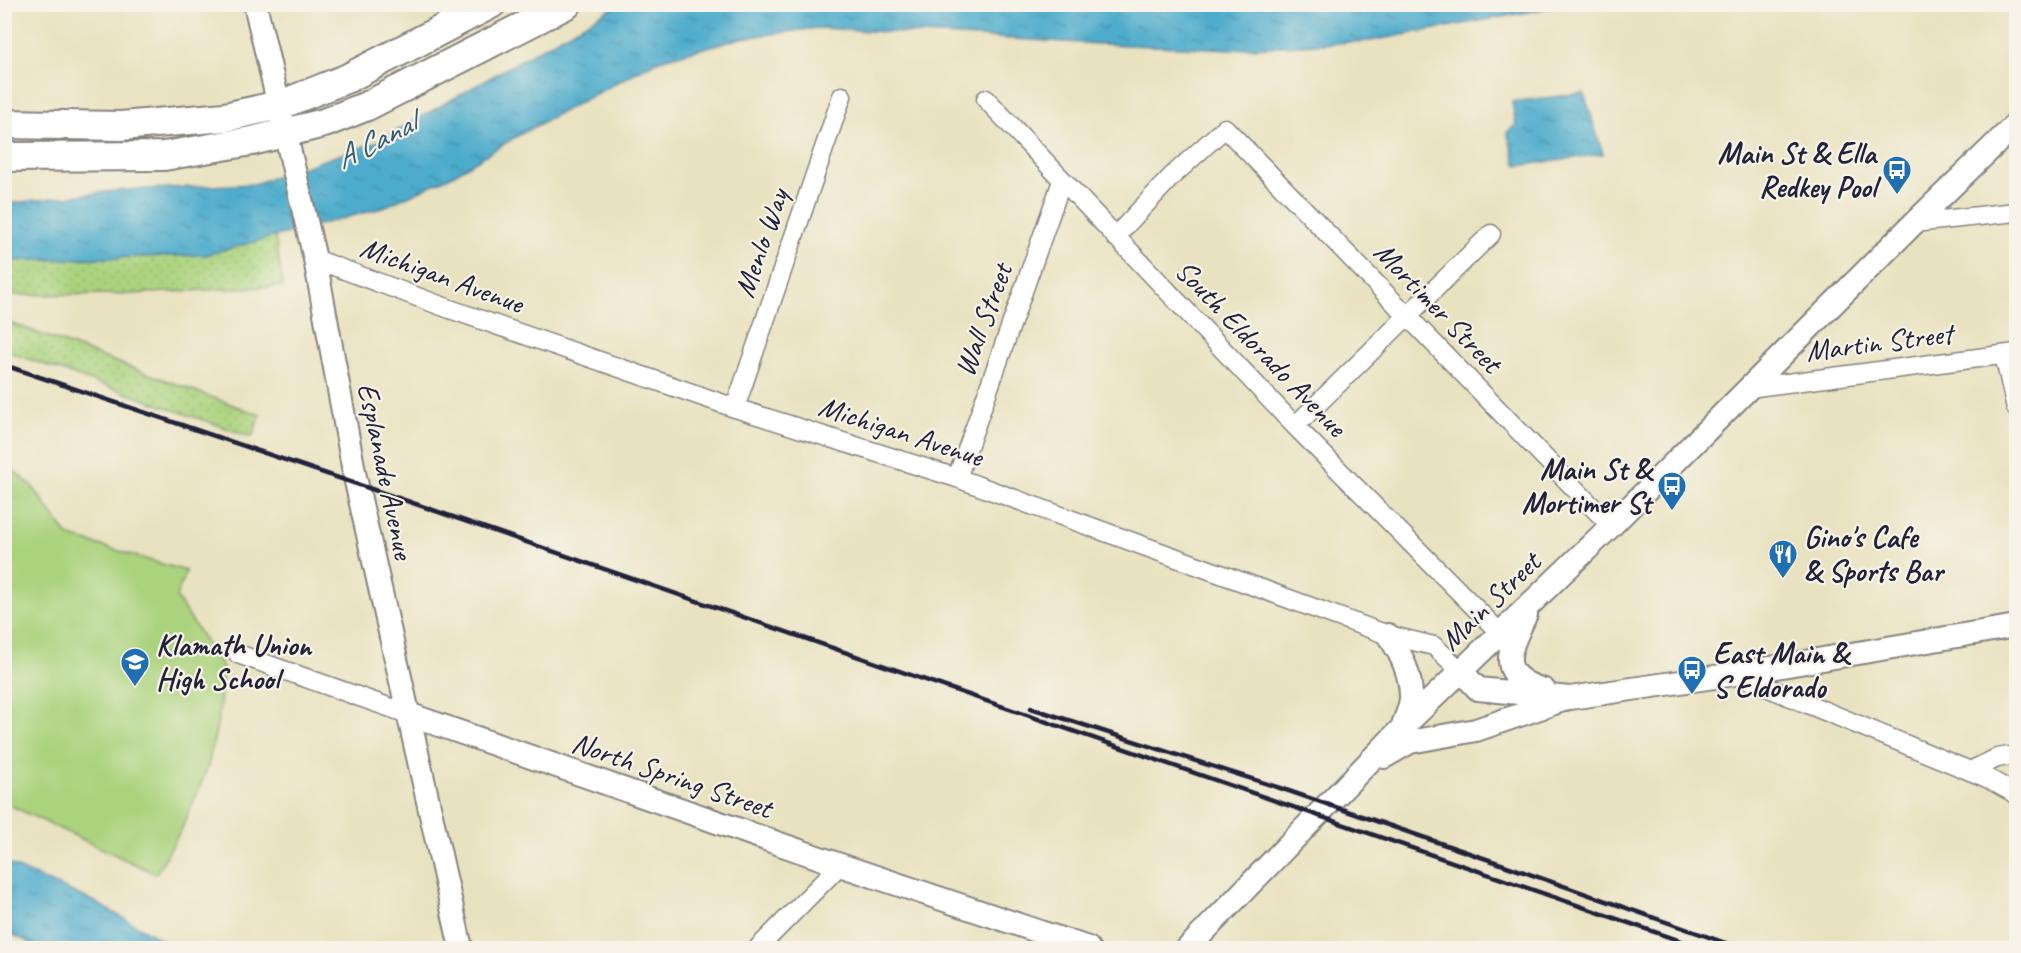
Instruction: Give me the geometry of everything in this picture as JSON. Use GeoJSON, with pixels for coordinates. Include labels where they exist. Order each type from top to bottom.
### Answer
{"type":"FeatureCollection","features":[{"type":"Feature","properties":{"kind":"main road"},"geometry":{"type":"LineString","coordinates":[[4,124],[121,126],[225,117],[280,105],[348,78],[491,4]]}},
{"type":"Feature","properties":{"kind":"main road"},"geometry":{"type":"LineString","coordinates":[[4,157],[164,156],[286,133],[324,123],[367,106],[567,4]]}},
{"type":"Feature","properties":{"kind":"street","name":"Esplanade Avenue"},"geometry":{"type":"LineString","coordinates":[[255,4],[315,259],[356,477],[460,948]]}},
{"type":"Feature","properties":{"kind":"street","name":"Menlo Way"},"geometry":{"type":"LineString","coordinates":[[735,408],[842,96]]}},
{"type":"Feature","properties":{"kind":"street","name":"South Eldorado Avenue"},"geometry":{"type":"LineString","coordinates":[[986,99],[1295,426],[1500,633]]}},
{"type":"Feature","properties":{"kind":"street","name":"Main Street"},"geometry":{"type":"LineString","coordinates":[[1188,948],[1402,728],[1611,526],[2016,124]]}},
{"type":"Feature","properties":{"kind":"street","name":"Mortimer Street"},"geometry":{"type":"LineString","coordinates":[[1115,237],[1172,176],[1225,128],[1611,526]]}},
{"type":"Feature","properties":{"kind":"street","name":"Wall Street"},"geometry":{"type":"LineString","coordinates":[[957,478],[1062,181]]}},
{"type":"Feature","properties":{"kind":"street"},"geometry":{"type":"LineString","coordinates":[[1914,223],[2016,212]]}},
{"type":"Feature","properties":{"kind":"street"},"geometry":{"type":"LineString","coordinates":[[1295,426],[1491,234]]}},
{"type":"Feature","properties":{"kind":"street","name":"Michigan Avenue"},"geometry":{"type":"LineString","coordinates":[[315,259],[447,308],[735,408],[957,478],[1388,635],[1434,646],[1461,671]]}},
{"type":"Feature","properties":{"kind":"street"},"geometry":{"type":"LineString","coordinates":[[2010,354],[2016,408]]}},
{"type":"Feature","properties":{"kind":"street","name":"Martin Street"},"geometry":{"type":"LineString","coordinates":[[1749,388],[2010,354]]}},
{"type":"Feature","properties":{"kind":"street"},"geometry":{"type":"LineString","coordinates":[[1530,604],[1509,651],[1510,665],[1518,676],[1532,686],[1570,698]]}},
{"type":"Feature","properties":{"kind":"street"},"geometry":{"type":"LineString","coordinates":[[1361,769],[1410,742],[1476,730],[1570,698],[1735,674],[2016,626]]}},
{"type":"Feature","properties":{"kind":"street"},"geometry":{"type":"LineString","coordinates":[[1388,635],[1400,652],[1408,672],[1412,699],[1402,728]]}},
{"type":"Feature","properties":{"kind":"street","name":"North Spring Street"},"geometry":{"type":"LineString","coordinates":[[238,654],[840,865],[1088,948]]}},
{"type":"Feature","properties":{"kind":"street"},"geometry":{"type":"LineString","coordinates":[[1461,671],[1478,689],[1570,698]]}},
{"type":"Feature","properties":{"kind":"street"},"geometry":{"type":"LineString","coordinates":[[1735,674],[1987,778],[2016,794]]}},
{"type":"Feature","properties":{"kind":"street"},"geometry":{"type":"LineString","coordinates":[[1970,771],[1997,758],[2016,755]]}},
{"type":"Feature","properties":{"kind":"street"},"geometry":{"type":"LineString","coordinates":[[758,948],[840,865]]}},
{"type":"Feature","properties":{"kind":"green space"},"geometry":{"type":"Polygon","coordinates":[[[275,236],[283,286],[130,294],[5,295],[4,261],[205,255],[275,236]]]}},
{"type":"Feature","properties":{"kind":"green space"},"geometry":{"type":"Polygon","coordinates":[[[5,321],[260,415],[252,437],[5,351],[5,321]]]}},
{"type":"Feature","properties":{"kind":"green space"},"geometry":{"type":"Polygon","coordinates":[[[12,469],[32,486],[68,536],[186,571],[176,597],[223,668],[219,716],[208,767],[182,828],[156,874],[5,803],[4,471],[12,469]]]}},
{"type":"Feature","properties":{"kind":"water"},"geometry":{"type":"Polygon","coordinates":[[[622,5],[1559,5],[1370,41],[1233,49],[817,28],[742,38],[659,60],[519,135],[451,176],[382,208],[205,255],[5,261],[4,204],[123,190],[254,184],[377,142],[614,7],[622,5]]]}},
{"type":"Feature","properties":{"kind":"water"},"geometry":{"type":"Polygon","coordinates":[[[1584,93],[1603,154],[1517,166],[1507,132],[1516,125],[1512,102],[1584,93]]]}},
{"type":"Feature","properties":{"kind":"water"},"geometry":{"type":"Polygon","coordinates":[[[4,862],[93,901],[176,948],[40,948],[5,931],[4,862]]]}},
{"type":"Feature","properties":{"kind":"railway"},"geometry":{"type":"LineString","coordinates":[[4,365],[407,501],[1701,948]]}},
{"type":"Feature","properties":{"kind":"railway"},"geometry":{"type":"LineString","coordinates":[[1031,708],[1283,789],[1740,948]]}},
{"type":"Feature","properties":{"kind":"place","name":"Main St & Ella Redkey Pool"},"geometry":{"type":"Point","coordinates":[1897,196]}},
{"type":"Feature","properties":{"kind":"place","name":"Main St & Mortimer St"},"geometry":{"type":"Point","coordinates":[1672,512]}},
{"type":"Feature","properties":{"kind":"place","name":"Gino's Cafe & Sports Bar"},"geometry":{"type":"Point","coordinates":[1783,580]}},
{"type":"Feature","properties":{"kind":"place","name":"Klamath Union High School"},"geometry":{"type":"Point","coordinates":[135,688]}},
{"type":"Feature","properties":{"kind":"place","name":"East Main & S Eldorado"},"geometry":{"type":"Point","coordinates":[1692,696]}},
{"type":"Feature","properties":{"kind":"water label","name":"A Canal"},"geometry":{"type":"Point","coordinates":[375,140]}}]}
